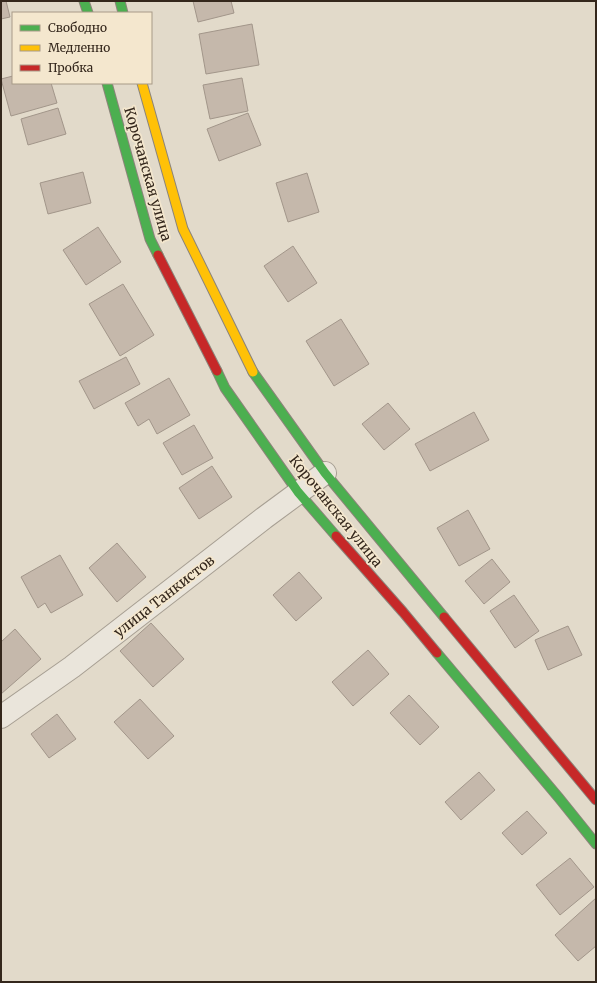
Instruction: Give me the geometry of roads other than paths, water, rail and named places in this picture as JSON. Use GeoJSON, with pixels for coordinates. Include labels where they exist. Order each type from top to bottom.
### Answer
{"type":"FeatureCollection","features":[{"type":"Feature","properties":{"kind":"main road"},"geometry":{"type":"LineString","coordinates":[[84,1],[88,12]]}},
{"type":"Feature","properties":{"kind":"main road"},"geometry":{"type":"LineString","coordinates":[[120,1],[123,12]]}},
{"type":"Feature","properties":{"kind":"main road","name":"Корочанская улица"},"geometry":{"type":"LineString","coordinates":[[107,84],[150,239],[225,388],[298,492],[403,612],[596,844]]}},
{"type":"Feature","properties":{"kind":"main road","name":"Корочанская улица"},"geometry":{"type":"LineString","coordinates":[[142,84],[183,229],[253,371],[325,472],[596,800]]}},
{"type":"Feature","properties":{"kind":"street","name":"улица Танкистов"},"geometry":{"type":"LineString","coordinates":[[1,717],[72,667],[325,472]]}}]}
